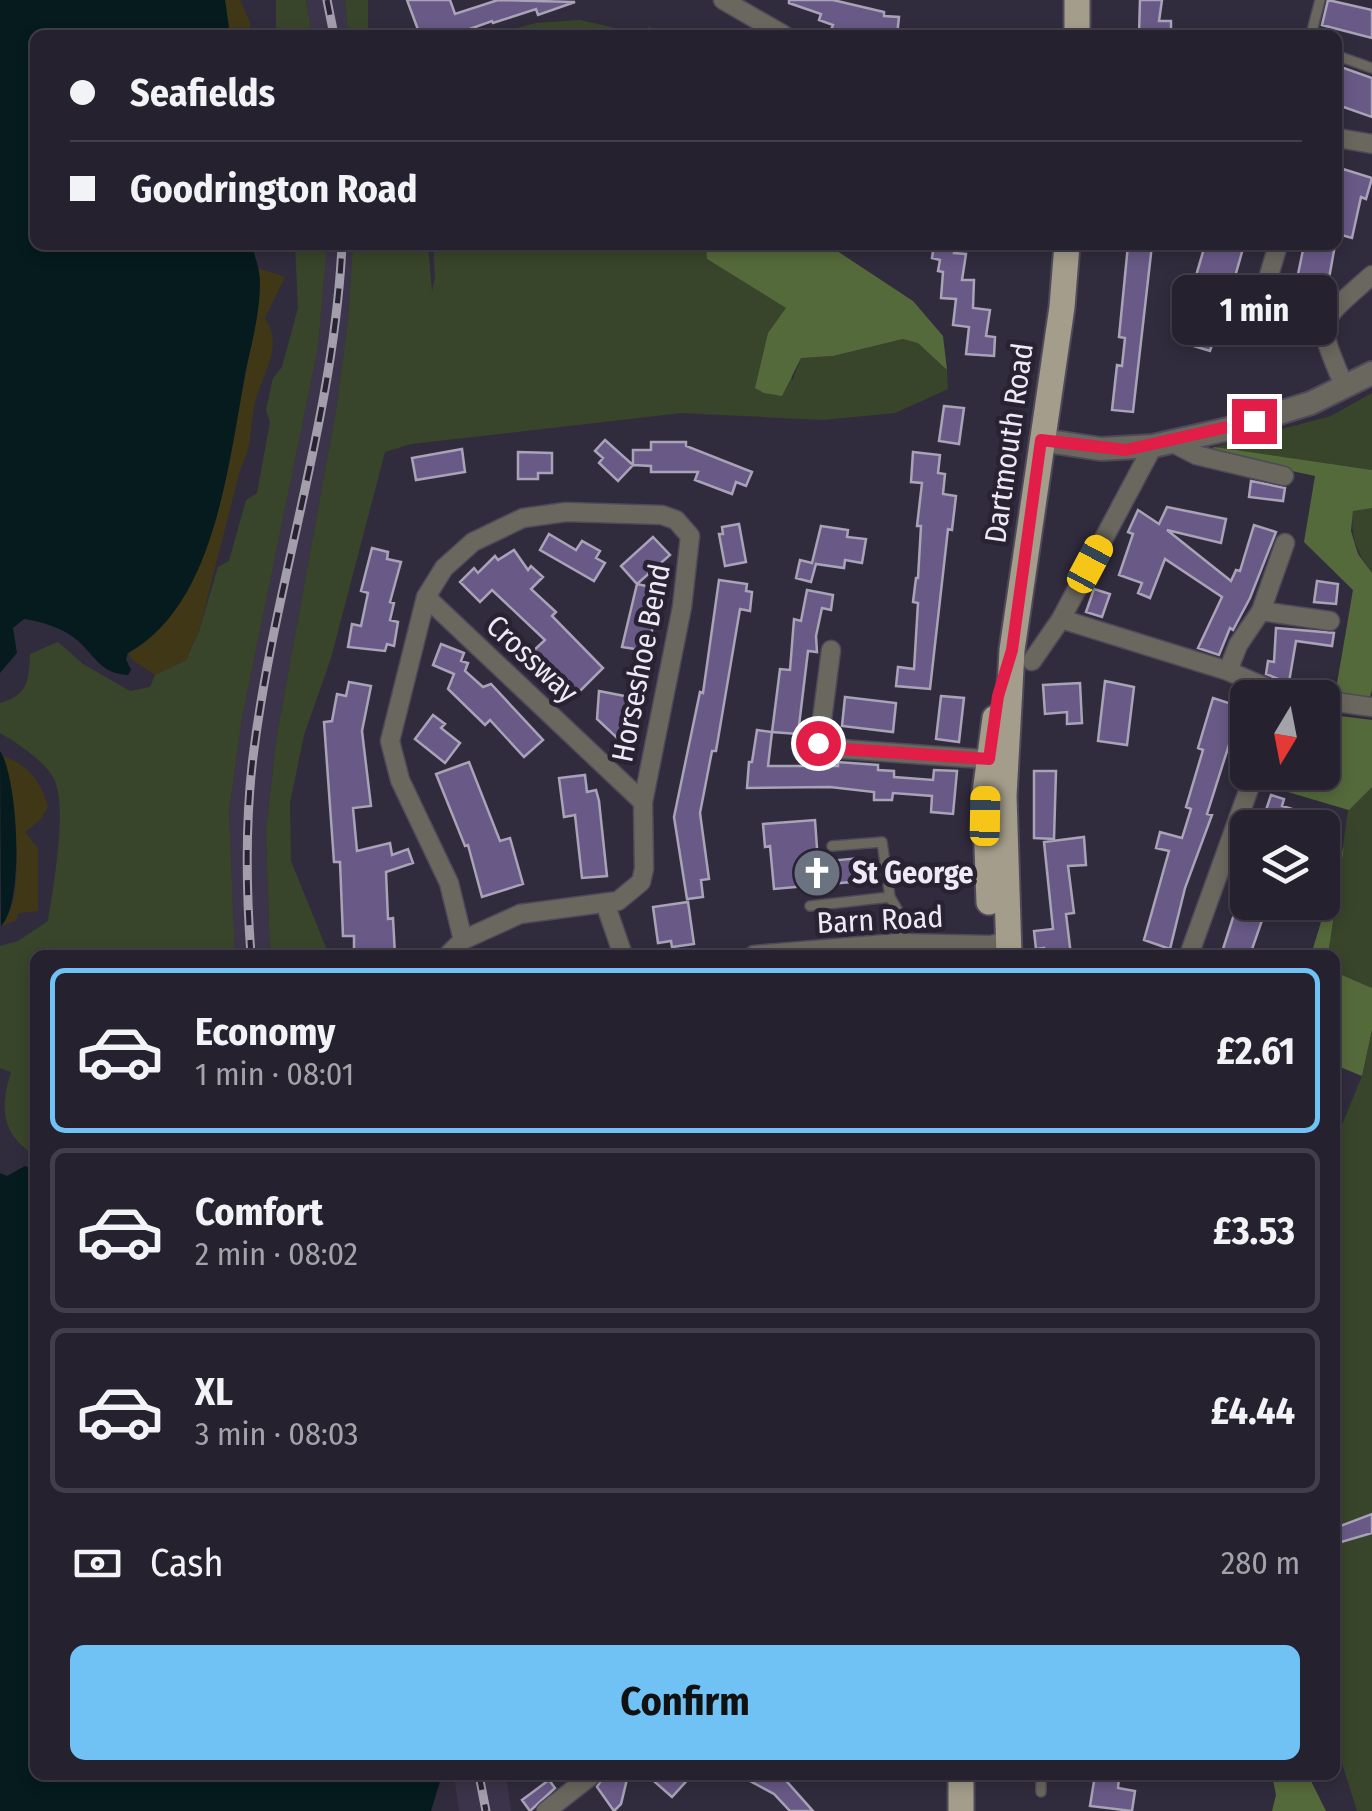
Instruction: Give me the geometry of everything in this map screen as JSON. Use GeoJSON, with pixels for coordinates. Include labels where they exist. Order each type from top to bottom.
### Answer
{"type":"FeatureCollection","features":[{"type":"Feature","properties":{"kind":"main road"},"geometry":{"type":"LineString","coordinates":[[1077,0],[1077,30]]}},
{"type":"Feature","properties":{"kind":"main road","name":"Dartmouth Road"},"geometry":{"type":"LineString","coordinates":[[1000,949],[1004,796],[998,761],[1022,656],[1041,440],[1068,250]]}},
{"type":"Feature","properties":{"kind":"main road"},"geometry":{"type":"LineString","coordinates":[[961,1780],[961,1811]]}},
{"type":"Feature","properties":{"kind":"street"},"geometry":{"type":"LineString","coordinates":[[723,0],[775,30]]}},
{"type":"Feature","properties":{"kind":"street"},"geometry":{"type":"LineString","coordinates":[[1342,139],[1372,144]]}},
{"type":"Feature","properties":{"kind":"street"},"geometry":{"type":"LineString","coordinates":[[1252,317],[1277,250]]}},
{"type":"Feature","properties":{"kind":"street"},"geometry":{"type":"LineString","coordinates":[[1345,388],[1324,331],[1328,314],[1372,275]]}},
{"type":"Feature","properties":{"kind":"street"},"geometry":{"type":"LineString","coordinates":[[1041,440],[1101,450],[1162,444],[1280,413],[1372,373]]}},
{"type":"Feature","properties":{"kind":"street"},"geometry":{"type":"LineString","coordinates":[[1162,444],[1284,476]]}},
{"type":"Feature","properties":{"kind":"street"},"geometry":{"type":"LineString","coordinates":[[1022,656],[1061,620],[1162,444]]}},
{"type":"Feature","properties":{"kind":"street","name":"Horseshoe Bend"},"geometry":{"type":"LineString","coordinates":[[463,940],[449,882],[400,780],[390,741],[426,598],[444,568],[473,542],[522,518],[566,512],[662,515],[676,520],[690,536],[668,687],[643,802],[644,870],[640,882],[618,901],[605,903]]}},
{"type":"Feature","properties":{"kind":"street"},"geometry":{"type":"LineString","coordinates":[[1228,670],[1238,645],[1261,611],[1284,543]]}},
{"type":"Feature","properties":{"kind":"street","name":"Crossway"},"geometry":{"type":"LineString","coordinates":[[426,598],[643,802]]}},
{"type":"Feature","properties":{"kind":"street"},"geometry":{"type":"LineString","coordinates":[[1261,611],[1330,621]]}},
{"type":"Feature","properties":{"kind":"street"},"geometry":{"type":"LineString","coordinates":[[1061,620],[1228,670],[1248,680]]}},
{"type":"Feature","properties":{"kind":"street"},"geometry":{"type":"LineString","coordinates":[[830,650],[818,743],[827,748],[998,761]]}},
{"type":"Feature","properties":{"kind":"street"},"geometry":{"type":"LineString","coordinates":[[1340,702],[1372,706]]}},
{"type":"Feature","properties":{"kind":"street"},"geometry":{"type":"LineString","coordinates":[[1192,950],[1249,790]]}},
{"type":"Feature","properties":{"kind":"street"},"geometry":{"type":"LineString","coordinates":[[453,950],[463,940],[520,914],[605,903],[620,950]]}},
{"type":"Feature","properties":{"kind":"street","name":"Barn Road"},"geometry":{"type":"LineString","coordinates":[[897,949],[1000,949]]}},
{"type":"Feature","properties":{"kind":"street"},"geometry":{"type":"LineString","coordinates":[[546,1811],[586,1780]]}},
{"type":"Feature","properties":{"kind":"lane"},"geometry":{"type":"LineString","coordinates":[[1313,30],[1320,0]]}},
{"type":"Feature","properties":{"kind":"lane"},"geometry":{"type":"LineString","coordinates":[[1342,57],[1372,68]]}},
{"type":"Feature","properties":{"kind":"lane"},"geometry":{"type":"LineString","coordinates":[[832,846],[882,842],[890,897],[897,909],[897,949]]}},
{"type":"Feature","properties":{"kind":"lane"},"geometry":{"type":"LineString","coordinates":[[810,906],[890,897]]}},
{"type":"Feature","properties":{"kind":"lane"},"geometry":{"type":"LineString","coordinates":[[1041,1780],[1041,1792]]}},
{"type":"Feature","properties":{"kind":"shaded area"},"geometry":{"type":"Polygon","coordinates":[[[0,0],[225,0],[229,30],[30,30],[30,250],[253,250],[260,293],[215,524],[182,600],[158,630],[128,653],[128,675],[105,668],[66,632],[24,619],[13,628],[17,653],[0,673],[0,0]]]}},
{"type":"Feature","properties":{"kind":"shaded area"},"geometry":{"type":"Polygon","coordinates":[[[306,0],[345,0],[348,30],[311,30],[306,0]]]}},
{"type":"Feature","properties":{"kind":"shaded area"},"geometry":{"type":"Polygon","coordinates":[[[327,250],[353,250],[336,410],[276,740],[266,831],[270,950],[235,950],[229,812],[242,718],[318,348],[327,250]]]}},
{"type":"Feature","properties":{"kind":"shaded area"},"geometry":{"type":"Polygon","coordinates":[[[0,751],[11,786],[16,840],[14,893],[1,926],[0,751]]]}},
{"type":"Feature","properties":{"kind":"shaded area"},"geometry":{"type":"Polygon","coordinates":[[[25,1166],[30,1168],[30,1780],[440,1780],[431,1811],[0,1811],[0,1173],[7,1176],[25,1166]]]}},
{"type":"Feature","properties":{"kind":"shaded area"},"geometry":{"type":"Polygon","coordinates":[[[455,1780],[507,1780],[511,1811],[459,1811],[455,1780]]]}},
{"type":"Feature","properties":{"kind":"green space"},"geometry":{"type":"Polygon","coordinates":[[[276,0],[306,0],[311,30],[276,30],[276,0]]]}},
{"type":"Feature","properties":{"kind":"green space"},"geometry":{"type":"Polygon","coordinates":[[[345,0],[368,0],[368,30],[348,30],[345,0]]]}},
{"type":"Feature","properties":{"kind":"green space"},"geometry":{"type":"Polygon","coordinates":[[[580,20],[624,30],[510,30],[536,23],[580,20]]]}},
{"type":"Feature","properties":{"kind":"green space"},"geometry":{"type":"Polygon","coordinates":[[[295,250],[327,250],[318,348],[242,718],[229,812],[235,950],[30,950],[30,1151],[15,1138],[6,1119],[5,1097],[11,1072],[0,1068],[0,946],[18,941],[48,921],[60,809],[50,773],[30,753],[0,733],[0,703],[22,691],[30,654],[58,642],[83,664],[130,691],[150,687],[155,675],[186,660],[218,567],[229,561],[246,500],[257,493],[270,422],[266,410],[273,378],[282,367],[298,308],[295,250]]]}},
{"type":"Feature","properties":{"kind":"green space"},"geometry":{"type":"Polygon","coordinates":[[[353,250],[428,250],[432,292],[433,250],[706,250],[707,259],[787,308],[792,381],[801,358],[833,356],[903,339],[918,342],[947,370],[948,389],[895,413],[823,420],[682,413],[411,444],[385,452],[331,658],[304,735],[290,803],[291,861],[327,950],[270,950],[266,831],[276,740],[336,410],[353,250]]]}},
{"type":"Feature","properties":{"kind":"green space"},"geometry":{"type":"Polygon","coordinates":[[[706,250],[836,250],[913,301],[943,336],[947,370],[918,343],[903,339],[833,356],[801,358],[782,396],[764,393],[755,388],[768,333],[786,308],[707,259],[706,250]]]}},
{"type":"Feature","properties":{"kind":"green space"},"geometry":{"type":"Polygon","coordinates":[[[1372,393],[1372,470],[1215,447],[1331,416],[1372,393]]]}},
{"type":"Feature","properties":{"kind":"green space"},"geometry":{"type":"Polygon","coordinates":[[[1215,447],[1372,470],[1372,508],[1353,511],[1351,531],[1358,554],[1372,573],[1369,701],[1340,696],[1338,680],[1353,590],[1304,542],[1315,476],[1201,451],[1215,447]]]}},
{"type":"Feature","properties":{"kind":"green space"},"geometry":{"type":"Polygon","coordinates":[[[1372,508],[1372,573],[1359,551],[1353,529],[1353,511],[1372,508]]]}},
{"type":"Feature","properties":{"kind":"green space"},"geometry":{"type":"Polygon","coordinates":[[[1340,716],[1372,720],[1372,988],[1340,974],[1340,950],[1329,950],[1333,920],[1340,920],[1340,868],[1348,810],[1282,790],[1340,790],[1340,716]]]}},
{"type":"Feature","properties":{"kind":"green space"},"geometry":{"type":"Polygon","coordinates":[[[1340,716],[1372,720],[1372,787],[1349,810],[1281,790],[1340,790],[1340,716]]]}},
{"type":"Feature","properties":{"kind":"green space"},"geometry":{"type":"Polygon","coordinates":[[[1322,920],[1333,920],[1329,950],[1313,950],[1322,920]]]}},
{"type":"Feature","properties":{"kind":"green space"},"geometry":{"type":"Polygon","coordinates":[[[1340,974],[1372,988],[1372,1030],[1362,1076],[1340,1067],[1340,974]]]}},
{"type":"Feature","properties":{"kind":"green space"},"geometry":{"type":"Polygon","coordinates":[[[1372,1030],[1372,1811],[1357,1811],[1340,1757],[1340,1130],[1362,1076],[1372,1030]]]}},
{"type":"Feature","properties":{"kind":"green space"},"geometry":{"type":"Polygon","coordinates":[[[1273,1780],[1310,1780],[1326,1811],[1272,1811],[1276,1795],[1273,1780]]]}},
{"type":"Feature","properties":{"kind":"sand"},"geometry":{"type":"Polygon","coordinates":[[[225,0],[240,0],[250,30],[229,30],[225,0]]]}},
{"type":"Feature","properties":{"kind":"sand"},"geometry":{"type":"Polygon","coordinates":[[[258,268],[285,277],[265,318],[271,329],[272,352],[252,417],[249,446],[199,631],[186,660],[155,675],[128,653],[157,631],[180,601],[199,565],[213,524],[257,317],[258,268]]]}},
{"type":"Feature","properties":{"kind":"sand"},"geometry":{"type":"Polygon","coordinates":[[[4,756],[33,776],[48,806],[41,819],[25,832],[38,848],[38,911],[19,913],[15,921],[1,926],[10,912],[17,869],[4,756]]]}},
{"type":"Feature","properties":{"kind":"building"},"geometry":{"type":"Polygon","coordinates":[[[407,0],[450,0],[455,14],[498,0],[575,2],[538,15],[536,9],[467,30],[418,30],[407,0]]]}},
{"type":"Feature","properties":{"kind":"building"},"geometry":{"type":"Polygon","coordinates":[[[833,0],[884,12],[884,16],[899,17],[898,30],[831,30],[833,25],[819,20],[821,14],[789,3],[833,0]]]}},
{"type":"Feature","properties":{"kind":"building"},"geometry":{"type":"Polygon","coordinates":[[[1140,0],[1162,0],[1159,21],[1171,21],[1171,30],[1139,30],[1140,0]]]}},
{"type":"Feature","properties":{"kind":"building"},"geometry":{"type":"Polygon","coordinates":[[[1328,0],[1372,10],[1372,38],[1322,25],[1328,0]]]}},
{"type":"Feature","properties":{"kind":"building"},"geometry":{"type":"Polygon","coordinates":[[[1342,67],[1372,78],[1372,117],[1342,106],[1342,67]]]}},
{"type":"Feature","properties":{"kind":"building"},"geometry":{"type":"Polygon","coordinates":[[[1343,169],[1372,178],[1366,199],[1361,197],[1352,238],[1342,235],[1343,169]]]}},
{"type":"Feature","properties":{"kind":"building"},"geometry":{"type":"Polygon","coordinates":[[[933,250],[966,254],[962,280],[974,280],[973,308],[990,310],[986,336],[995,337],[994,356],[966,354],[969,327],[953,325],[956,299],[941,298],[943,272],[938,271],[940,260],[932,258],[933,250]]]}},
{"type":"Feature","properties":{"kind":"building"},"geometry":{"type":"Polygon","coordinates":[[[1128,250],[1151,250],[1133,412],[1112,410],[1117,365],[1122,366],[1125,338],[1119,337],[1128,250]]]}},
{"type":"Feature","properties":{"kind":"building"},"geometry":{"type":"Polygon","coordinates":[[[1204,250],[1243,250],[1210,351],[1190,345],[1200,315],[1186,310],[1204,250]]]}},
{"type":"Feature","properties":{"kind":"building"},"geometry":{"type":"Polygon","coordinates":[[[1303,250],[1334,250],[1328,284],[1321,283],[1319,289],[1296,284],[1303,250]]]}},
{"type":"Feature","properties":{"kind":"building"},"geometry":{"type":"Polygon","coordinates":[[[944,406],[964,408],[959,444],[939,441],[944,406]]]}},
{"type":"Feature","properties":{"kind":"building"},"geometry":{"type":"Polygon","coordinates":[[[605,440],[633,465],[618,481],[599,463],[603,458],[595,451],[605,440]]]}},
{"type":"Feature","properties":{"kind":"building"},"geometry":{"type":"Polygon","coordinates":[[[651,442],[686,442],[686,446],[752,472],[746,486],[736,482],[732,494],[695,480],[698,472],[651,472],[651,466],[633,465],[633,450],[651,450],[651,442]]]}},
{"type":"Feature","properties":{"kind":"building"},"geometry":{"type":"Polygon","coordinates":[[[462,449],[465,472],[416,480],[412,458],[462,449]]]}},
{"type":"Feature","properties":{"kind":"building"},"geometry":{"type":"Polygon","coordinates":[[[518,452],[552,453],[552,473],[538,473],[538,479],[518,479],[518,452]]]}},
{"type":"Feature","properties":{"kind":"building"},"geometry":{"type":"Polygon","coordinates":[[[913,452],[940,455],[938,473],[945,474],[943,494],[956,496],[952,530],[948,529],[930,689],[896,686],[898,667],[914,669],[918,603],[913,602],[918,578],[921,526],[917,526],[922,483],[911,482],[913,452]]]}},
{"type":"Feature","properties":{"kind":"building"},"geometry":{"type":"Polygon","coordinates":[[[1251,481],[1285,488],[1283,501],[1249,497],[1251,481]]]}},
{"type":"Feature","properties":{"kind":"building"},"geometry":{"type":"Polygon","coordinates":[[[1167,507],[1226,519],[1221,543],[1167,530],[1231,581],[1236,570],[1240,571],[1254,525],[1276,532],[1250,598],[1233,630],[1230,628],[1219,655],[1198,648],[1222,597],[1165,559],[1150,598],[1138,593],[1142,583],[1119,575],[1133,534],[1128,532],[1138,510],[1159,524],[1167,507]]]}},
{"type":"Feature","properties":{"kind":"building"},"geometry":{"type":"Polygon","coordinates":[[[739,524],[746,562],[725,566],[719,534],[723,534],[722,527],[739,524]]]}},
{"type":"Feature","properties":{"kind":"building"},"geometry":{"type":"Polygon","coordinates":[[[821,526],[848,530],[847,537],[866,539],[862,563],[845,560],[844,568],[816,564],[811,582],[796,578],[800,560],[812,563],[821,526]]]}},
{"type":"Feature","properties":{"kind":"building"},"geometry":{"type":"Polygon","coordinates":[[[549,534],[576,550],[582,541],[600,551],[596,558],[605,563],[594,581],[540,550],[549,534]]]}},
{"type":"Feature","properties":{"kind":"building"},"geometry":{"type":"Polygon","coordinates":[[[653,537],[670,555],[637,584],[621,566],[653,537]]]}},
{"type":"Feature","properties":{"kind":"building"},"geometry":{"type":"Polygon","coordinates":[[[372,548],[388,552],[387,559],[401,562],[390,602],[394,603],[390,620],[398,622],[394,646],[387,644],[385,651],[348,647],[352,624],[361,626],[368,593],[361,591],[372,548]]]}},
{"type":"Feature","properties":{"kind":"building"},"geometry":{"type":"Polygon","coordinates":[[[514,550],[528,570],[531,566],[543,577],[531,589],[603,668],[577,694],[572,694],[531,653],[545,640],[492,590],[480,602],[460,582],[474,568],[478,573],[495,556],[498,560],[514,550]]]}},
{"type":"Feature","properties":{"kind":"building"},"geometry":{"type":"Polygon","coordinates":[[[719,580],[747,584],[746,591],[752,592],[750,611],[740,609],[716,751],[712,751],[700,813],[709,879],[701,880],[703,897],[687,899],[674,817],[700,692],[703,693],[719,580]]]}},
{"type":"Feature","properties":{"kind":"building"},"geometry":{"type":"Polygon","coordinates":[[[1317,581],[1338,584],[1336,604],[1314,602],[1317,581]]]}},
{"type":"Feature","properties":{"kind":"building"},"geometry":{"type":"Polygon","coordinates":[[[637,584],[660,589],[648,651],[622,647],[637,584]]]}},
{"type":"Feature","properties":{"kind":"building"},"geometry":{"type":"Polygon","coordinates":[[[1094,589],[1110,594],[1102,617],[1086,612],[1094,589]]]}},
{"type":"Feature","properties":{"kind":"building"},"geometry":{"type":"Polygon","coordinates":[[[807,590],[833,595],[831,610],[822,608],[817,652],[808,651],[798,734],[772,732],[780,669],[790,670],[794,619],[801,621],[807,590]]]}},
{"type":"Feature","properties":{"kind":"building"},"geometry":{"type":"Polygon","coordinates":[[[1276,628],[1334,633],[1332,646],[1296,641],[1289,680],[1266,674],[1268,661],[1274,662],[1276,628]]]}},
{"type":"Feature","properties":{"kind":"building"},"geometry":{"type":"Polygon","coordinates":[[[441,644],[464,653],[461,661],[468,663],[465,671],[483,687],[491,684],[543,740],[524,757],[490,720],[485,725],[448,689],[454,674],[433,665],[441,644]]]}},
{"type":"Feature","properties":{"kind":"building"},"geometry":{"type":"Polygon","coordinates":[[[1105,681],[1134,687],[1127,745],[1098,741],[1105,681]]]}},
{"type":"Feature","properties":{"kind":"building"},"geometry":{"type":"Polygon","coordinates":[[[349,682],[371,686],[362,731],[371,806],[353,808],[357,851],[390,843],[392,855],[408,849],[413,863],[386,872],[388,919],[393,918],[395,950],[354,950],[354,936],[343,936],[340,862],[334,862],[324,722],[332,721],[337,694],[346,696],[349,682]]]}},
{"type":"Feature","properties":{"kind":"building"},"geometry":{"type":"Polygon","coordinates":[[[1080,683],[1082,723],[1067,724],[1067,712],[1045,714],[1043,685],[1080,683]]]}},
{"type":"Feature","properties":{"kind":"building"},"geometry":{"type":"Polygon","coordinates":[[[599,691],[640,699],[632,752],[597,719],[599,691]]]}},
{"type":"Feature","properties":{"kind":"building"},"geometry":{"type":"Polygon","coordinates":[[[941,696],[964,698],[959,742],[936,739],[941,696]]]}},
{"type":"Feature","properties":{"kind":"building"},"geometry":{"type":"Polygon","coordinates":[[[845,697],[896,703],[893,732],[842,726],[845,697]]]}},
{"type":"Feature","properties":{"kind":"building"},"geometry":{"type":"Polygon","coordinates":[[[1213,698],[1230,703],[1230,742],[1207,814],[1212,815],[1185,888],[1170,949],[1144,940],[1169,851],[1156,848],[1160,832],[1182,838],[1191,809],[1186,807],[1203,750],[1198,748],[1213,698]]]}},
{"type":"Feature","properties":{"kind":"building"},"geometry":{"type":"Polygon","coordinates":[[[433,715],[445,724],[441,728],[460,743],[445,763],[415,739],[433,715]]]}},
{"type":"Feature","properties":{"kind":"building"},"geometry":{"type":"Polygon","coordinates":[[[757,730],[772,732],[768,766],[838,766],[838,762],[878,765],[878,770],[894,771],[894,777],[933,780],[934,770],[957,771],[953,814],[931,812],[932,796],[893,793],[892,800],[874,800],[874,792],[830,787],[747,788],[757,730]]]}},
{"type":"Feature","properties":{"kind":"building"},"geometry":{"type":"Polygon","coordinates":[[[469,762],[500,841],[510,838],[523,884],[482,897],[468,845],[465,846],[436,774],[469,762]]]}},
{"type":"Feature","properties":{"kind":"building"},"geometry":{"type":"Polygon","coordinates":[[[1034,771],[1056,771],[1054,839],[1034,838],[1034,771]]]}},
{"type":"Feature","properties":{"kind":"building"},"geometry":{"type":"Polygon","coordinates":[[[585,775],[587,792],[596,790],[599,801],[607,876],[582,878],[575,815],[564,817],[559,778],[585,775]]]}},
{"type":"Feature","properties":{"kind":"building"},"geometry":{"type":"Polygon","coordinates":[[[1271,795],[1284,799],[1282,806],[1296,810],[1266,810],[1271,795]]]}},
{"type":"Feature","properties":{"kind":"building"},"geometry":{"type":"Polygon","coordinates":[[[815,820],[818,862],[860,858],[862,881],[774,889],[770,846],[765,847],[763,824],[815,820]]]}},
{"type":"Feature","properties":{"kind":"building"},"geometry":{"type":"Polygon","coordinates":[[[1084,837],[1086,865],[1068,866],[1074,913],[1066,914],[1070,950],[1036,949],[1034,931],[1053,929],[1044,842],[1084,837]]]}},
{"type":"Feature","properties":{"kind":"building"},"geometry":{"type":"Polygon","coordinates":[[[688,902],[694,944],[672,947],[671,941],[658,943],[653,907],[688,902]]]}},
{"type":"Feature","properties":{"kind":"building"},"geometry":{"type":"Polygon","coordinates":[[[1232,920],[1262,920],[1252,950],[1223,950],[1232,920]]]}},
{"type":"Feature","properties":{"kind":"building"},"geometry":{"type":"Polygon","coordinates":[[[1372,1514],[1372,1533],[1340,1542],[1340,1526],[1372,1514]]]}},
{"type":"Feature","properties":{"kind":"building"},"geometry":{"type":"Polygon","coordinates":[[[549,1780],[555,1788],[530,1811],[522,1800],[549,1780]]]}},
{"type":"Feature","properties":{"kind":"building"},"geometry":{"type":"Polygon","coordinates":[[[601,1780],[627,1780],[621,1804],[614,1811],[597,1787],[601,1780]]]}},
{"type":"Feature","properties":{"kind":"building"},"geometry":{"type":"Polygon","coordinates":[[[653,1780],[687,1780],[672,1797],[653,1780]]]}},
{"type":"Feature","properties":{"kind":"building"},"geometry":{"type":"Polygon","coordinates":[[[748,1780],[785,1780],[813,1811],[790,1811],[774,1794],[748,1780]]]}},
{"type":"Feature","properties":{"kind":"building"},"geometry":{"type":"Polygon","coordinates":[[[1094,1780],[1119,1780],[1118,1788],[1135,1791],[1132,1811],[1090,1806],[1094,1780]]]}},
{"type":"Feature","properties":{"kind":"railway"},"geometry":{"type":"LineString","coordinates":[[327,0],[333,30]]}},
{"type":"Feature","properties":{"kind":"railway"},"geometry":{"type":"LineString","coordinates":[[251,950],[247,856],[253,757],[275,629],[328,374],[342,250]]}},
{"type":"Feature","properties":{"kind":"railway"},"geometry":{"type":"LineString","coordinates":[[480,1780],[486,1811]]}},
{"type":"Feature","properties":{"kind":"place","name":"St George"},"geometry":{"type":"Point","coordinates":[817,873]}},
{"type":"Feature","properties":{"kind":"route"},"geometry":{"type":"LineString","coordinates":[[818,743],[827,748],[989,759],[998,696],[1012,650],[1041,440],[1126,450],[1254,421]]}}]}
